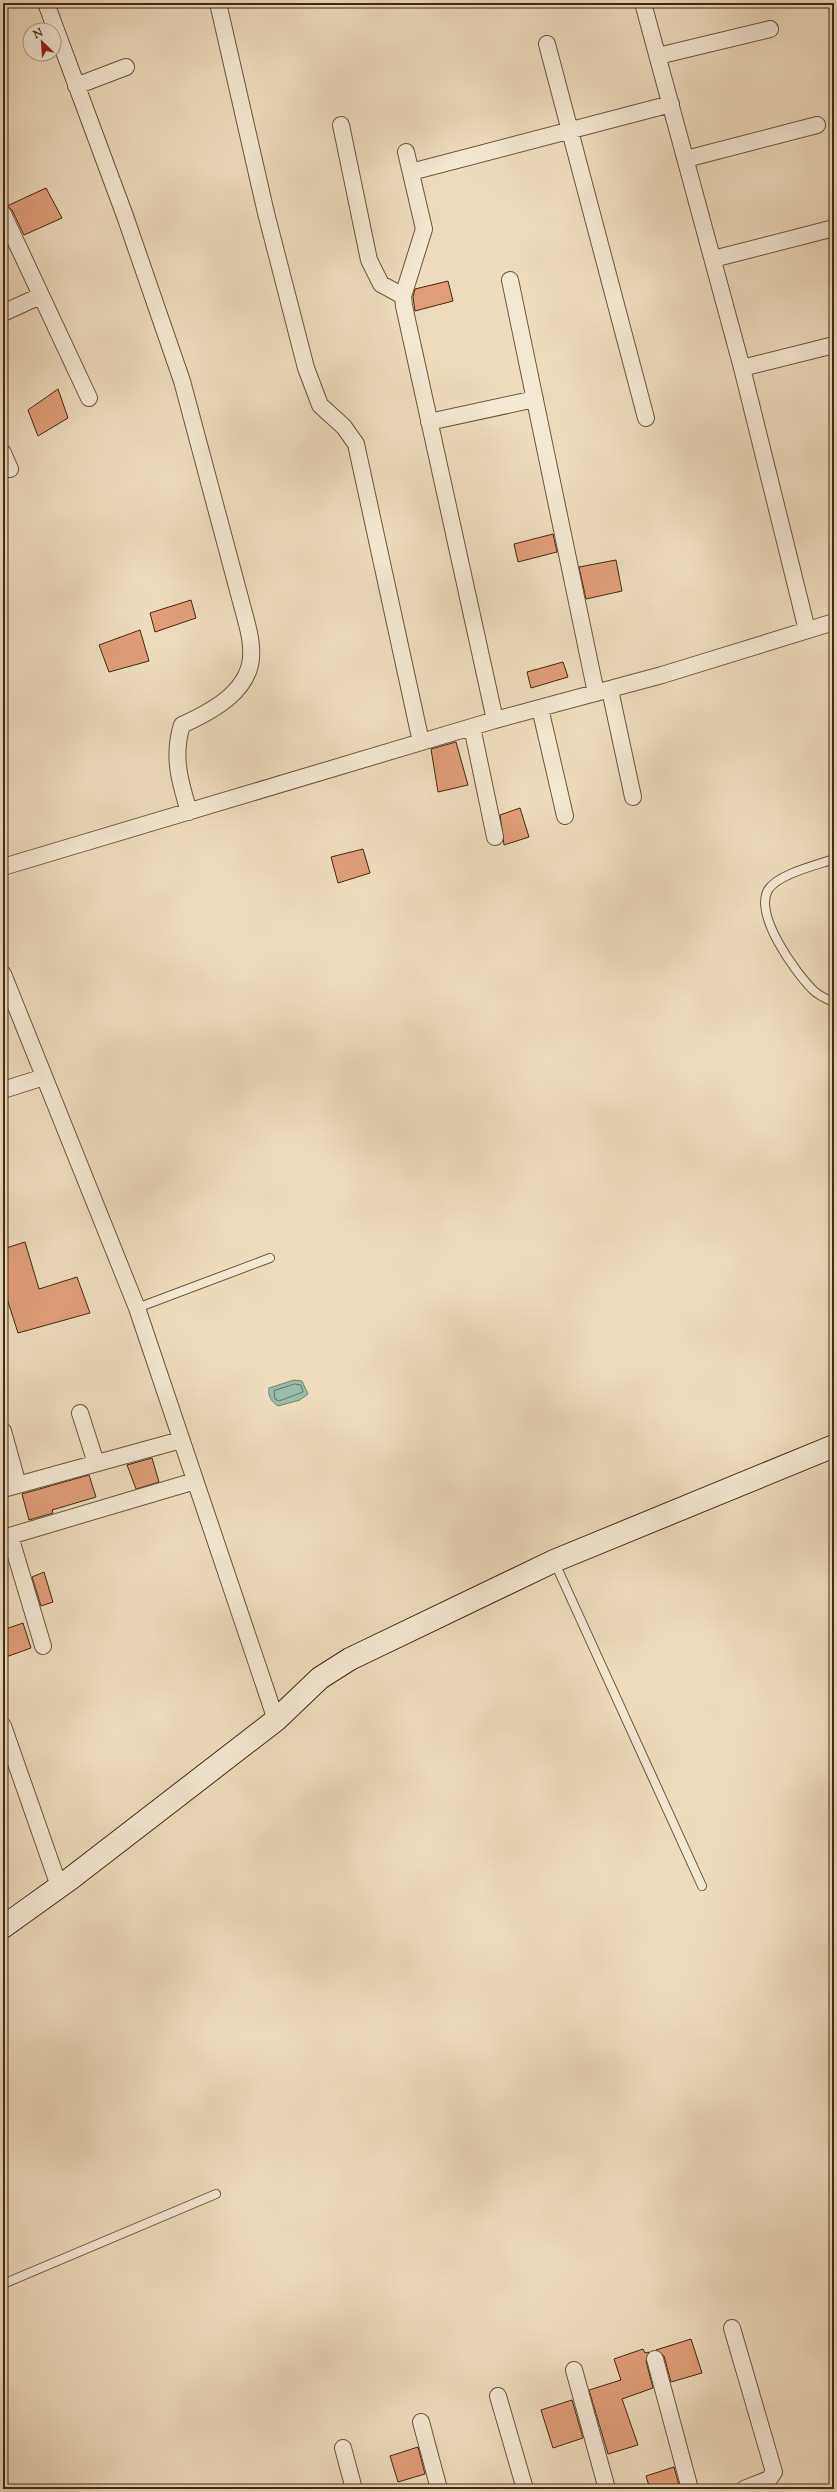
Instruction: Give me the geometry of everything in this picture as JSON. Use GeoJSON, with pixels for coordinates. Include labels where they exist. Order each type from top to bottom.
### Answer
{"type":"FeatureCollection","features":[{"type":"Feature","properties":{"kind":"street"},"geometry":{"type":"LineString","coordinates":[[218,3],[266,213],[306,368],[320,406],[344,427],[356,444],[421,742]]}},
{"type":"Feature","properties":{"kind":"street"},"geometry":{"type":"LineString","coordinates":[[643,3],[742,368],[807,630]]}},
{"type":"Feature","properties":{"kind":"street"},"geometry":{"type":"LineString","coordinates":[[50,4],[76,86],[128,224],[182,381],[220,517],[252,650],[247,673],[235,695],[182,725],[178,739],[177,769],[189,812]]}},
{"type":"Feature","properties":{"kind":"street"},"geometry":{"type":"LineString","coordinates":[[658,56],[770,29]]}},
{"type":"Feature","properties":{"kind":"street"},"geometry":{"type":"LineString","coordinates":[[547,44],[646,418]]}},
{"type":"Feature","properties":{"kind":"street"},"geometry":{"type":"LineString","coordinates":[[76,86],[126,67]]}},
{"type":"Feature","properties":{"kind":"street"},"geometry":{"type":"LineString","coordinates":[[411,172],[671,104]]}},
{"type":"Feature","properties":{"kind":"street"},"geometry":{"type":"LineString","coordinates":[[341,125],[370,260],[381,284],[403,296]]}},
{"type":"Feature","properties":{"kind":"street"},"geometry":{"type":"LineString","coordinates":[[686,159],[817,125]]}},
{"type":"Feature","properties":{"kind":"street"},"geometry":{"type":"LineString","coordinates":[[406,152],[424,229],[403,296],[429,422],[495,720]]}},
{"type":"Feature","properties":{"kind":"street"},"geometry":{"type":"LineString","coordinates":[[3,214],[40,296],[89,398]]}},
{"type":"Feature","properties":{"kind":"street"},"geometry":{"type":"LineString","coordinates":[[713,259],[834,228]]}},
{"type":"Feature","properties":{"kind":"street"},"geometry":{"type":"LineString","coordinates":[[510,280],[534,399],[603,691],[633,797]]}},
{"type":"Feature","properties":{"kind":"street"},"geometry":{"type":"LineString","coordinates":[[3,313],[40,296]]}},
{"type":"Feature","properties":{"kind":"street"},"geometry":{"type":"LineString","coordinates":[[742,368],[834,345]]}},
{"type":"Feature","properties":{"kind":"street"},"geometry":{"type":"LineString","coordinates":[[429,422],[534,399]]}},
{"type":"Feature","properties":{"kind":"street"},"geometry":{"type":"LineString","coordinates":[[3,454],[10,469]]}},
{"type":"Feature","properties":{"kind":"street"},"geometry":{"type":"LineString","coordinates":[[3,867],[495,720],[603,691],[834,622]]}},
{"type":"Feature","properties":{"kind":"street"},"geometry":{"type":"LineString","coordinates":[[540,708],[564,816]]}},
{"type":"Feature","properties":{"kind":"street"},"geometry":{"type":"LineString","coordinates":[[472,727],[495,837]]}},
{"type":"Feature","properties":{"kind":"street"},"geometry":{"type":"LineString","coordinates":[[3,974],[137,1308],[276,1720]]}},
{"type":"Feature","properties":{"kind":"street"},"geometry":{"type":"LineString","coordinates":[[3,1090],[44,1077]]}},
{"type":"Feature","properties":{"kind":"street"},"geometry":{"type":"LineString","coordinates":[[80,1413],[96,1463]]}},
{"type":"Feature","properties":{"kind":"street"},"geometry":{"type":"LineString","coordinates":[[3,1431],[18,1485]]}},
{"type":"Feature","properties":{"kind":"street"},"geometry":{"type":"LineString","coordinates":[[3,1489],[181,1440]]}},
{"type":"Feature","properties":{"kind":"street"},"geometry":{"type":"LineString","coordinates":[[3,1927],[276,1720],[320,1678],[350,1659],[554,1561],[834,1446]]}},
{"type":"Feature","properties":{"kind":"street"},"geometry":{"type":"LineString","coordinates":[[43,1646],[6,1537],[195,1481]]}},
{"type":"Feature","properties":{"kind":"street"},"geometry":{"type":"LineString","coordinates":[[3,1726],[59,1886]]}},
{"type":"Feature","properties":{"kind":"street"},"geometry":{"type":"LineString","coordinates":[[732,2328],[774,2472],[769,2479],[744,2489]]}},
{"type":"Feature","properties":{"kind":"street"},"geometry":{"type":"LineString","coordinates":[[655,2358],[690,2489]]}},
{"type":"Feature","properties":{"kind":"street"},"geometry":{"type":"LineString","coordinates":[[574,2370],[606,2489]]}},
{"type":"Feature","properties":{"kind":"street"},"geometry":{"type":"LineString","coordinates":[[498,2396],[525,2489]]}},
{"type":"Feature","properties":{"kind":"street"},"geometry":{"type":"LineString","coordinates":[[421,2422],[439,2489]]}},
{"type":"Feature","properties":{"kind":"street"},"geometry":{"type":"LineString","coordinates":[[343,2448],[354,2489]]}},
{"type":"Feature","properties":{"kind":"lane"},"geometry":{"type":"LineString","coordinates":[[834,859],[784,877],[769,889],[765,900],[767,917],[795,968],[813,990],[834,1002]]}},
{"type":"Feature","properties":{"kind":"lane"},"geometry":{"type":"LineString","coordinates":[[137,1308],[270,1258]]}},
{"type":"Feature","properties":{"kind":"lane"},"geometry":{"type":"LineString","coordinates":[[554,1561],[702,1886]]}},
{"type":"Feature","properties":{"kind":"lane"},"geometry":{"type":"LineString","coordinates":[[3,2284],[216,2194]]}},
{"type":"Feature","properties":{"kind":"water"},"geometry":{"type":"Polygon","coordinates":[[[294,1380],[302,1381],[308,1394],[300,1400],[278,1406],[270,1398],[269,1388],[294,1380]]]}},
{"type":"Feature","properties":{"kind":"building"},"geometry":{"type":"Polygon","coordinates":[[[46,188],[62,218],[24,235],[12,210],[7,206],[46,188]]]}},
{"type":"Feature","properties":{"kind":"building"},"geometry":{"type":"Polygon","coordinates":[[[448,281],[453,301],[415,311],[413,297],[415,289],[448,281]]]}},
{"type":"Feature","properties":{"kind":"building"},"geometry":{"type":"Polygon","coordinates":[[[58,389],[68,418],[38,436],[28,410],[58,389]]]}},
{"type":"Feature","properties":{"kind":"building"},"geometry":{"type":"Polygon","coordinates":[[[553,534],[557,552],[518,562],[514,544],[553,534]]]}},
{"type":"Feature","properties":{"kind":"building"},"geometry":{"type":"Polygon","coordinates":[[[616,560],[622,591],[586,599],[579,567],[616,560]]]}},
{"type":"Feature","properties":{"kind":"building"},"geometry":{"type":"Polygon","coordinates":[[[191,600],[196,618],[155,632],[150,613],[191,600]]]}},
{"type":"Feature","properties":{"kind":"building"},"geometry":{"type":"Polygon","coordinates":[[[140,630],[149,661],[109,672],[99,645],[140,630]]]}},
{"type":"Feature","properties":{"kind":"building"},"geometry":{"type":"Polygon","coordinates":[[[563,662],[568,677],[531,688],[527,672],[563,662]]]}},
{"type":"Feature","properties":{"kind":"building"},"geometry":{"type":"Polygon","coordinates":[[[456,742],[468,785],[438,792],[431,749],[456,742]]]}},
{"type":"Feature","properties":{"kind":"building"},"geometry":{"type":"Polygon","coordinates":[[[520,808],[529,837],[504,845],[500,815],[520,808]]]}},
{"type":"Feature","properties":{"kind":"building"},"geometry":{"type":"Polygon","coordinates":[[[363,849],[370,873],[338,883],[331,857],[363,849]]]}},
{"type":"Feature","properties":{"kind":"building"},"geometry":{"type":"Polygon","coordinates":[[[25,1242],[39,1289],[77,1277],[90,1313],[18,1333],[3,1286],[3,1249],[25,1242]]]}},
{"type":"Feature","properties":{"kind":"building"},"geometry":{"type":"Polygon","coordinates":[[[152,1458],[159,1482],[136,1489],[127,1465],[152,1458]]]}},
{"type":"Feature","properties":{"kind":"building"},"geometry":{"type":"Polygon","coordinates":[[[89,1475],[96,1497],[52,1510],[53,1513],[29,1520],[22,1494],[89,1475]]]}},
{"type":"Feature","properties":{"kind":"building"},"geometry":{"type":"Polygon","coordinates":[[[44,1572],[53,1602],[41,1606],[32,1577],[44,1572]]]}},
{"type":"Feature","properties":{"kind":"building"},"geometry":{"type":"Polygon","coordinates":[[[23,1623],[31,1648],[3,1658],[3,1630],[23,1623]]]}},
{"type":"Feature","properties":{"kind":"building"},"geometry":{"type":"Polygon","coordinates":[[[691,2339],[702,2373],[671,2382],[664,2356],[656,2350],[691,2339]]]}},
{"type":"Feature","properties":{"kind":"building"},"geometry":{"type":"Polygon","coordinates":[[[643,2349],[645,2353],[649,2352],[646,2361],[653,2388],[622,2399],[638,2445],[608,2454],[589,2390],[621,2380],[614,2359],[643,2349]]]}},
{"type":"Feature","properties":{"kind":"building"},"geometry":{"type":"Polygon","coordinates":[[[572,2400],[583,2438],[553,2448],[541,2410],[572,2400]]]}},
{"type":"Feature","properties":{"kind":"building"},"geometry":{"type":"Polygon","coordinates":[[[418,2447],[425,2474],[398,2482],[390,2456],[418,2447]]]}},
{"type":"Feature","properties":{"kind":"building"},"geometry":{"type":"Polygon","coordinates":[[[674,2467],[680,2489],[650,2489],[646,2476],[674,2467]]]}}]}
